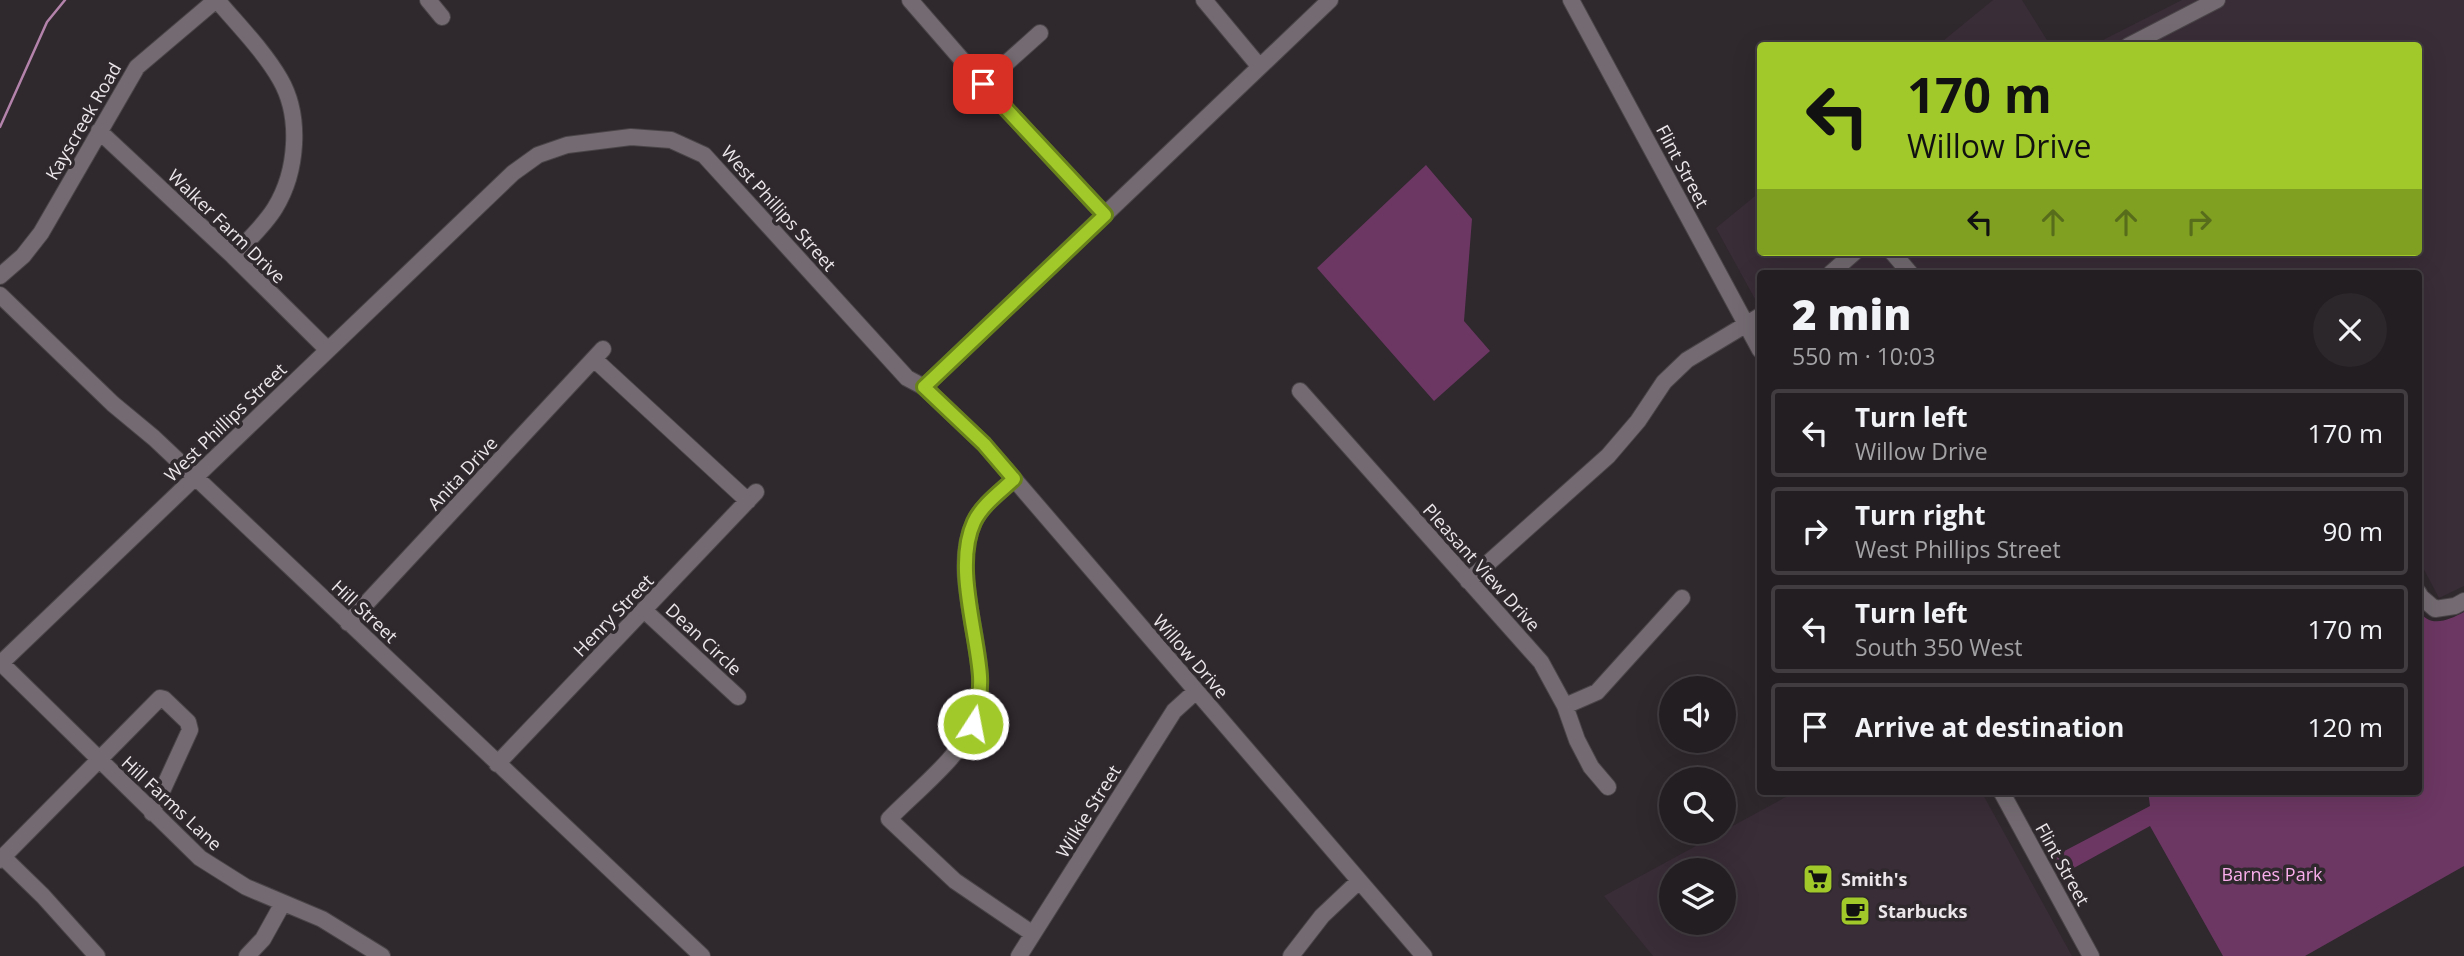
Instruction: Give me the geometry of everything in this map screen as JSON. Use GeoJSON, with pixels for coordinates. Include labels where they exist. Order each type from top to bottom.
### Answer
{"type":"FeatureCollection","features":[{"type":"Feature","properties":{"kind":"street","name":"Kayscreek Road"},"geometry":{"type":"LineString","coordinates":[[0,276],[23,256],[41,233],[137,67],[216,0]]}},
{"type":"Feature","properties":{"kind":"street"},"geometry":{"type":"LineString","coordinates":[[216,0],[280,79],[292,114],[294,133],[292,157],[283,192],[266,220],[233,256]]}},
{"type":"Feature","properties":{"kind":"street"},"geometry":{"type":"LineString","coordinates":[[428,0],[442,17]]}},
{"type":"Feature","properties":{"kind":"street"},"geometry":{"type":"LineString","coordinates":[[910,0],[983,84],[1105,215]]}},
{"type":"Feature","properties":{"kind":"street"},"geometry":{"type":"LineString","coordinates":[[1204,0],[1259,66]]}},
{"type":"Feature","properties":{"kind":"street"},"geometry":{"type":"LineString","coordinates":[[924,387],[1330,0]]}},
{"type":"Feature","properties":{"kind":"street","name":"Flint Street"},"geometry":{"type":"LineString","coordinates":[[1573,0],[1753,320],[1757,337]]}},
{"type":"Feature","properties":{"kind":"street"},"geometry":{"type":"LineString","coordinates":[[2135,42],[2217,0]]}},
{"type":"Feature","properties":{"kind":"street"},"geometry":{"type":"LineString","coordinates":[[983,84],[1040,33]]}},
{"type":"Feature","properties":{"kind":"street","name":"Walker Farm Drive"},"geometry":{"type":"LineString","coordinates":[[99,131],[233,256],[328,350]]}},
{"type":"Feature","properties":{"kind":"street","name":"West Phillips Street"},"geometry":{"type":"LineString","coordinates":[[0,663],[513,173],[538,155],[567,145],[631,137],[671,140],[704,155],[907,377],[924,387]]}},
{"type":"Feature","properties":{"kind":"street"},"geometry":{"type":"LineString","coordinates":[[1834,270],[1850,256]]}},
{"type":"Feature","properties":{"kind":"street"},"geometry":{"type":"LineString","coordinates":[[1895,256],[1907,270]]}},
{"type":"Feature","properties":{"kind":"street","name":"Hill Street"},"geometry":{"type":"LineString","coordinates":[[0,295],[497,764],[593,850],[702,956]]}},
{"type":"Feature","properties":{"kind":"street"},"geometry":{"type":"LineString","coordinates":[[1468,581],[1608,456],[1664,382],[1687,360],[1753,320]]}},
{"type":"Feature","properties":{"kind":"street","name":"Anita Drive"},"geometry":{"type":"LineString","coordinates":[[348,622],[599,354],[645,406],[752,496]]}},
{"type":"Feature","properties":{"kind":"street","name":"Willow Drive"},"geometry":{"type":"LineString","coordinates":[[924,387],[984,444],[1424,956]]}},
{"type":"Feature","properties":{"kind":"street","name":"Pleasant View Drive"},"geometry":{"type":"LineString","coordinates":[[1300,391],[1541,662],[1565,706],[1577,740],[1591,767],[1608,787]]}},
{"type":"Feature","properties":{"kind":"street"},"geometry":{"type":"LineString","coordinates":[[1014,479],[986,504],[975,521],[968,541],[966,568],[981,679],[979,704],[973,724],[961,747],[889,819],[955,881],[1033,934]]}},
{"type":"Feature","properties":{"kind":"street","name":"Henry Street"},"geometry":{"type":"LineString","coordinates":[[497,764],[752,496]]}},
{"type":"Feature","properties":{"kind":"street"},"geometry":{"type":"LineString","coordinates":[[1565,706],[1597,692],[1682,598]]}},
{"type":"Feature","properties":{"kind":"street"},"geometry":{"type":"LineString","coordinates":[[2422,598],[2435,609],[2455,606],[2464,601]]}},
{"type":"Feature","properties":{"kind":"street","name":"Dean Circle"},"geometry":{"type":"LineString","coordinates":[[644,610],[738,697]]}},
{"type":"Feature","properties":{"kind":"street","name":"Hill Farms Lane"},"geometry":{"type":"LineString","coordinates":[[0,663],[200,858],[246,887],[321,919],[382,956]]}},
{"type":"Feature","properties":{"kind":"street","name":"Wilkie Street"},"geometry":{"type":"LineString","coordinates":[[1019,956],[1174,711],[1196,691]]}},
{"type":"Feature","properties":{"kind":"street"},"geometry":{"type":"LineString","coordinates":[[97,956],[43,896],[2,858],[159,698],[164,699],[188,722],[190,730],[152,813]]}},
{"type":"Feature","properties":{"kind":"street","name":"Flint Street"},"geometry":{"type":"LineString","coordinates":[[2003,795],[2091,956]]}},
{"type":"Feature","properties":{"kind":"street"},"geometry":{"type":"LineString","coordinates":[[1290,956],[1322,916],[1359,881]]}},
{"type":"Feature","properties":{"kind":"street"},"geometry":{"type":"LineString","coordinates":[[247,956],[263,939],[283,904]]}},
{"type":"Feature","properties":{"kind":"shaded area"},"geometry":{"type":"Polygon","coordinates":[[[1993,0],[2022,0],[2048,42],[1942,42],[1993,0]]]}},
{"type":"Feature","properties":{"kind":"shaded area"},"geometry":{"type":"Polygon","coordinates":[[[2182,0],[2464,0],[2464,586],[2439,598],[2422,566],[2422,270],[1757,270],[1757,303],[1716,228],[1757,194],[1757,256],[2422,256],[2422,42],[2099,42],[2182,0]]]}},
{"type":"Feature","properties":{"kind":"shaded area"},"geometry":{"type":"Polygon","coordinates":[[[1790,795],[1983,795],[2072,956],[1653,956],[1604,896],[1659,866],[1659,935],[1736,935],[1736,858],[1674,858],[1700,844],[1736,844],[1736,824],[1790,795]]]}},
{"type":"Feature","properties":{"kind":"green space"},"geometry":{"type":"Polygon","coordinates":[[[1426,165],[1472,219],[1464,321],[1490,351],[1434,401],[1317,268],[1426,165]]]}},
{"type":"Feature","properties":{"kind":"green space","name":"Barnes Park"},"geometry":{"type":"Polygon","coordinates":[[[2464,612],[2464,866],[2305,956],[2223,956],[2150,826],[2063,874],[2053,857],[2150,806],[2149,795],[2422,795],[2422,614],[2428,619],[2440,621],[2464,612]]]}},
{"type":"Feature","properties":{"kind":"waterway"},"geometry":{"type":"LineString","coordinates":[[0,127],[47,22],[65,0]]}},
{"type":"Feature","properties":{"kind":"place","name":"Smith's"},"geometry":{"type":"Point","coordinates":[1818,879]}},
{"type":"Feature","properties":{"kind":"place","name":"Starbucks"},"geometry":{"type":"Point","coordinates":[1855,911]}},
{"type":"Feature","properties":{"kind":"route"},"geometry":{"type":"LineString","coordinates":[[973,724],[979,704],[981,679],[966,568],[968,541],[975,521],[986,504],[1014,479],[984,444],[924,387],[1105,215],[983,84]]}}]}
